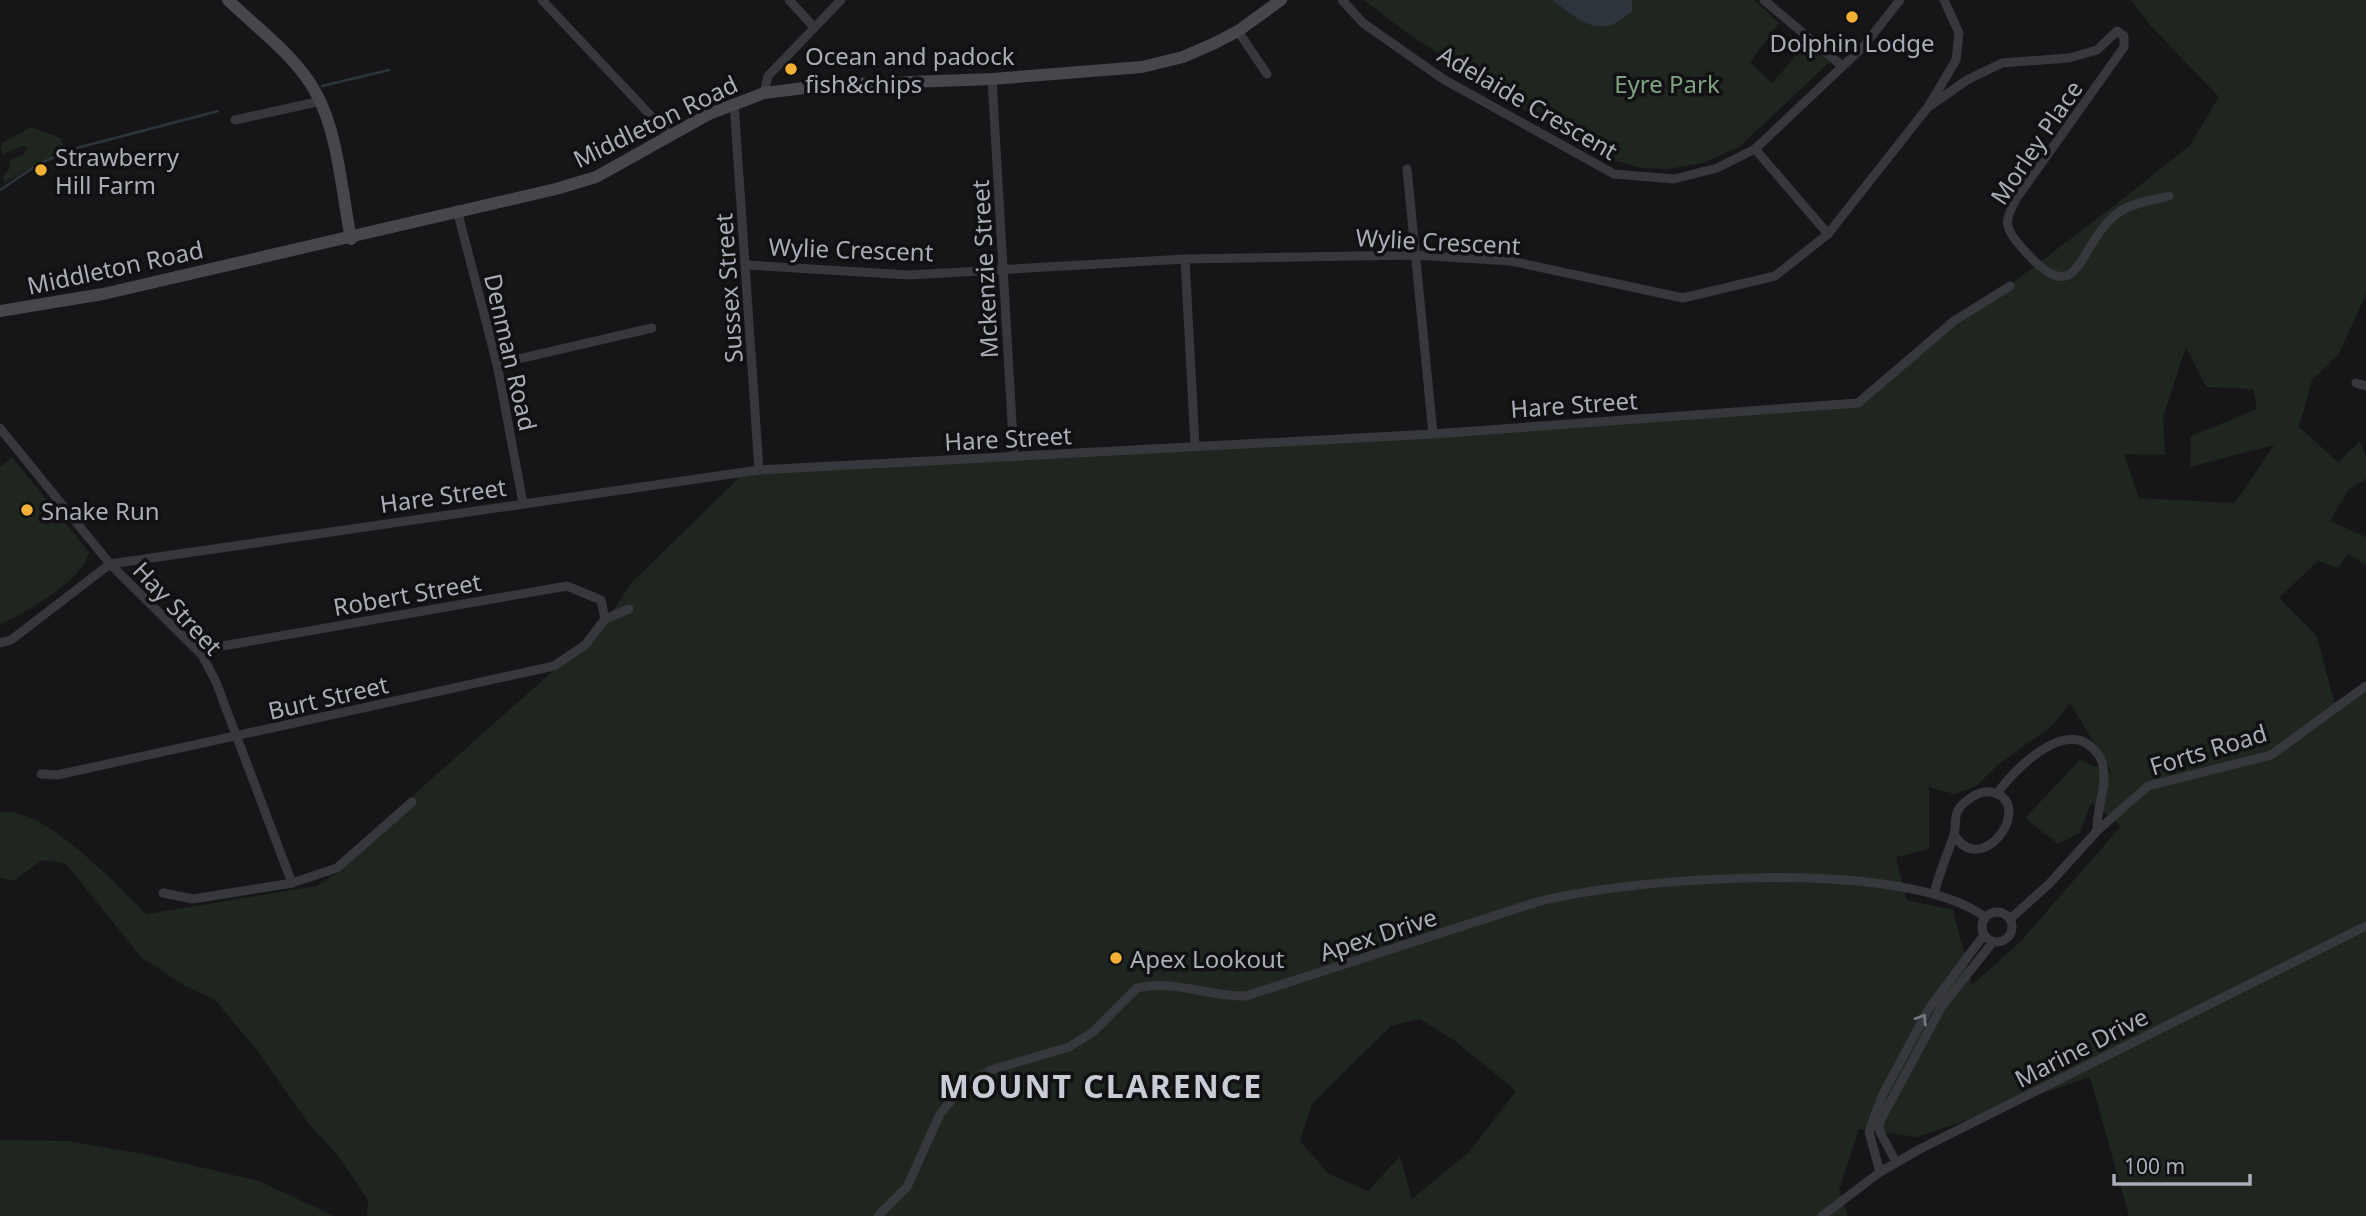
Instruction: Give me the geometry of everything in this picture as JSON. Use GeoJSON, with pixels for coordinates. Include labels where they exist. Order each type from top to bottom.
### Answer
{"type":"FeatureCollection","features":[{"type":"Feature","properties":{"kind":"main road"},"geometry":{"type":"LineString","coordinates":[[228,0],[306,77],[321,101],[329,126],[351,239]]}},
{"type":"Feature","properties":{"kind":"main road","name":"Middleton Road"},"geometry":{"type":"LineString","coordinates":[[0,311],[103,294],[351,239],[457,210],[556,190],[596,177],[669,135],[734,103],[764,93],[829,85],[992,79],[1142,67],[1183,57],[1238,31],[1281,0]]}},
{"type":"Feature","properties":{"kind":"street"},"geometry":{"type":"LineString","coordinates":[[542,0],[669,135]]}},
{"type":"Feature","properties":{"kind":"street"},"geometry":{"type":"LineString","coordinates":[[789,0],[813,26]]}},
{"type":"Feature","properties":{"kind":"street"},"geometry":{"type":"LineString","coordinates":[[764,93],[768,76],[813,26],[841,0]]}},
{"type":"Feature","properties":{"kind":"street","name":"Adelaide Crescent"},"geometry":{"type":"LineString","coordinates":[[1342,0],[1363,23],[1443,79],[1614,174],[1653,179],[1696,176],[1755,149],[1863,47],[1900,0]]}},
{"type":"Feature","properties":{"kind":"street"},"geometry":{"type":"LineString","coordinates":[[1764,0],[1842,66]]}},
{"type":"Feature","properties":{"kind":"street","name":"Wylie Crescent"},"geometry":{"type":"LineString","coordinates":[[747,265],[910,275],[1004,267],[1185,258],[1415,255],[1511,261],[1683,298],[1774,276],[1828,234],[1928,107],[1956,60],[1959,33],[1944,0]]}},
{"type":"Feature","properties":{"kind":"street"},"geometry":{"type":"LineString","coordinates":[[1238,31],[1267,74]]}},
{"type":"Feature","properties":{"kind":"street","name":"Morley Place"},"geometry":{"type":"LineString","coordinates":[[1928,107],[1967,80],[2002,63],[2069,58],[2097,50],[2117,32],[2124,36],[2124,47],[2016,200],[2006,220],[2007,228],[2033,260],[2049,274],[2060,278],[2070,275],[2101,230],[2119,212],[2169,196]]}},
{"type":"Feature","properties":{"kind":"street","name":"Mckenzie Street"},"geometry":{"type":"LineString","coordinates":[[992,79],[1014,457]]}},
{"type":"Feature","properties":{"kind":"street"},"geometry":{"type":"LineString","coordinates":[[235,120],[321,101]]}},
{"type":"Feature","properties":{"kind":"street","name":"Sussex Street"},"geometry":{"type":"LineString","coordinates":[[734,103],[759,471]]}},
{"type":"Feature","properties":{"kind":"street"},"geometry":{"type":"LineString","coordinates":[[1755,149],[1828,234]]}},
{"type":"Feature","properties":{"kind":"street"},"geometry":{"type":"LineString","coordinates":[[1407,169],[1433,434]]}},
{"type":"Feature","properties":{"kind":"street","name":"Denman Road"},"geometry":{"type":"LineString","coordinates":[[457,210],[497,364],[523,503]]}},
{"type":"Feature","properties":{"kind":"street"},"geometry":{"type":"LineString","coordinates":[[1185,258],[1195,446]]}},
{"type":"Feature","properties":{"kind":"street","name":"Hare Street"},"geometry":{"type":"LineString","coordinates":[[0,643],[11,640],[110,564],[759,471],[1433,434],[1858,403],[1954,321],[2010,286]]}},
{"type":"Feature","properties":{"kind":"street"},"geometry":{"type":"LineString","coordinates":[[497,364],[652,328]]}},
{"type":"Feature","properties":{"kind":"street","name":"Hay Street"},"geometry":{"type":"LineString","coordinates":[[0,428],[110,564],[202,655],[216,682],[292,883]]}},
{"type":"Feature","properties":{"kind":"street","name":"Robert Street"},"geometry":{"type":"LineString","coordinates":[[202,655],[211,648],[567,586],[601,600],[605,618]]}},
{"type":"Feature","properties":{"kind":"street"},"geometry":{"type":"LineString","coordinates":[[605,618],[629,609]]}},
{"type":"Feature","properties":{"kind":"street","name":"Burt Street"},"geometry":{"type":"LineString","coordinates":[[41,774],[57,775],[237,738],[554,666],[585,645],[605,618]]}},
{"type":"Feature","properties":{"kind":"street","name":"Forts Road"},"geometry":{"type":"LineString","coordinates":[[2010,919],[2049,884],[2097,831],[2148,786],[2271,755],[2366,686]]}},
{"type":"Feature","properties":{"kind":"street"},"geometry":{"type":"LineString","coordinates":[[1997,794],[2036,754],[2068,738],[2083,741],[2097,752],[2104,766],[2097,831]]}},
{"type":"Feature","properties":{"kind":"street"},"geometry":{"type":"LineString","coordinates":[[1984,792],[1997,794],[2007,803],[2009,813],[1997,838],[1986,847],[1974,849],[1963,846],[1955,836],[1953,824],[1965,801],[1984,792]]}},
{"type":"Feature","properties":{"kind":"street"},"geometry":{"type":"LineString","coordinates":[[163,893],[193,898],[292,883],[337,868],[412,802]]}},
{"type":"Feature","properties":{"kind":"street"},"geometry":{"type":"LineString","coordinates":[[1934,894],[1947,848],[1955,836]]}},
{"type":"Feature","properties":{"kind":"street","name":"Apex Drive"},"geometry":{"type":"LineString","coordinates":[[878,1216],[907,1187],[940,1114],[963,1086],[991,1070],[1069,1047],[1093,1031],[1137,988],[1149,985],[1246,996],[1537,902],[1611,886],[1738,878],[1849,881],[1934,894],[1985,917]]}},
{"type":"Feature","properties":{"kind":"street"},"geometry":{"type":"LineString","coordinates":[[1896,1162],[1884,1143],[1879,1123],[1930,1025],[1993,942],[2009,936],[2012,931],[2010,919],[1998,911],[1985,917],[1982,923],[1984,935],[1993,942]]}},
{"type":"Feature","properties":{"kind":"street","name":"Marine Drive"},"geometry":{"type":"LineString","coordinates":[[1822,1216],[1896,1162],[2366,926]]}},
{"type":"Feature","properties":{"kind":"street"},"geometry":{"type":"LineString","coordinates":[[1880,1172],[1869,1132],[1882,1096],[1927,1010],[1984,935]]}},
{"type":"Feature","properties":{"kind":"green space","name":"Eyre Park"},"geometry":{"type":"Polygon","coordinates":[[[1364,0],[1754,0],[1779,23],[1750,62],[1772,83],[1807,43],[1830,62],[1739,147],[1703,163],[1668,169],[1641,168],[1613,160],[1554,129],[1404,31],[1364,0]]]}},
{"type":"Feature","properties":{"kind":"green space"},"geometry":{"type":"Polygon","coordinates":[[[2131,0],[2366,0],[2366,294],[2339,354],[2312,380],[2299,427],[2338,462],[2360,441],[2366,457],[2366,479],[2349,489],[2330,521],[2366,537],[2366,565],[2348,554],[2338,568],[2318,561],[2279,598],[2317,636],[2336,710],[2366,691],[2366,1216],[2129,1216],[2090,1077],[1917,1137],[1859,1129],[1839,1190],[1848,1216],[367,1216],[368,1200],[339,1157],[309,1124],[256,1049],[215,1000],[183,985],[141,957],[66,864],[42,860],[14,881],[0,878],[0,812],[18,813],[58,834],[98,867],[147,914],[316,886],[341,871],[419,790],[553,671],[588,648],[632,582],[744,473],[1853,404],[2190,145],[2219,97],[2150,25],[2131,0]],[[2186,347],[2163,417],[2165,455],[2124,454],[2139,498],[2235,503],[2274,445],[2190,467],[2191,436],[2257,409],[2253,389],[2206,387],[2186,347]],[[2070,703],[2053,725],[1999,764],[1975,787],[1954,794],[1929,787],[1929,849],[1896,857],[1907,900],[1953,910],[1972,985],[2020,942],[2121,826],[2091,803],[2080,833],[2058,844],[2025,818],[2080,760],[2112,773],[2070,703]],[[1420,1019],[1391,1026],[1312,1104],[1300,1141],[1329,1174],[1368,1191],[1400,1156],[1412,1199],[1470,1151],[1516,1091],[1455,1041],[1420,1019]]]}},
{"type":"Feature","properties":{"kind":"green space"},"geometry":{"type":"Polygon","coordinates":[[[31,127],[61,138],[65,149],[4,183],[3,176],[10,168],[10,160],[24,154],[28,148],[23,146],[3,154],[0,147],[3,142],[31,127]]]}},
{"type":"Feature","properties":{"kind":"green space","name":"Snake Run"},"geometry":{"type":"Polygon","coordinates":[[[12,457],[89,552],[76,574],[65,585],[0,625],[0,467],[12,457]]]}},
{"type":"Feature","properties":{"kind":"green space"},"geometry":{"type":"Polygon","coordinates":[[[0,1140],[69,1141],[148,1155],[259,1181],[334,1216],[0,1216],[0,1140]]]}},
{"type":"Feature","properties":{"kind":"shaded area"},"geometry":{"type":"Polygon","coordinates":[[[1552,0],[1632,0],[1632,11],[1621,20],[1601,27],[1582,21],[1552,0]]]}},
{"type":"Feature","properties":{"kind":"waterway"},"geometry":{"type":"LineString","coordinates":[[322,86],[389,70]]}},
{"type":"Feature","properties":{"kind":"waterway"},"geometry":{"type":"LineString","coordinates":[[77,148],[218,111]]}},
{"type":"Feature","properties":{"kind":"waterway"},"geometry":{"type":"LineString","coordinates":[[0,190],[39,164],[63,153]]}},
{"type":"Feature","properties":{"kind":"place","name":"Dolphin Lodge"},"geometry":{"type":"Point","coordinates":[1852,17]}},
{"type":"Feature","properties":{"kind":"place","name":"Ocean and padock fish&chips"},"geometry":{"type":"Point","coordinates":[791,69]}},
{"type":"Feature","properties":{"kind":"place","name":"Strawberry Hill Farm"},"geometry":{"type":"Point","coordinates":[41,170]}},
{"type":"Feature","properties":{"kind":"place","name":"Snake Run"},"geometry":{"type":"Point","coordinates":[27,510]}},
{"type":"Feature","properties":{"kind":"place","name":"Apex Lookout"},"geometry":{"type":"Point","coordinates":[1116,958]}},
{"type":"Feature","properties":{"kind":"district","name":"MOUNT CLARENCE"},"geometry":{"type":"Point","coordinates":[1101,1085]}}]}
